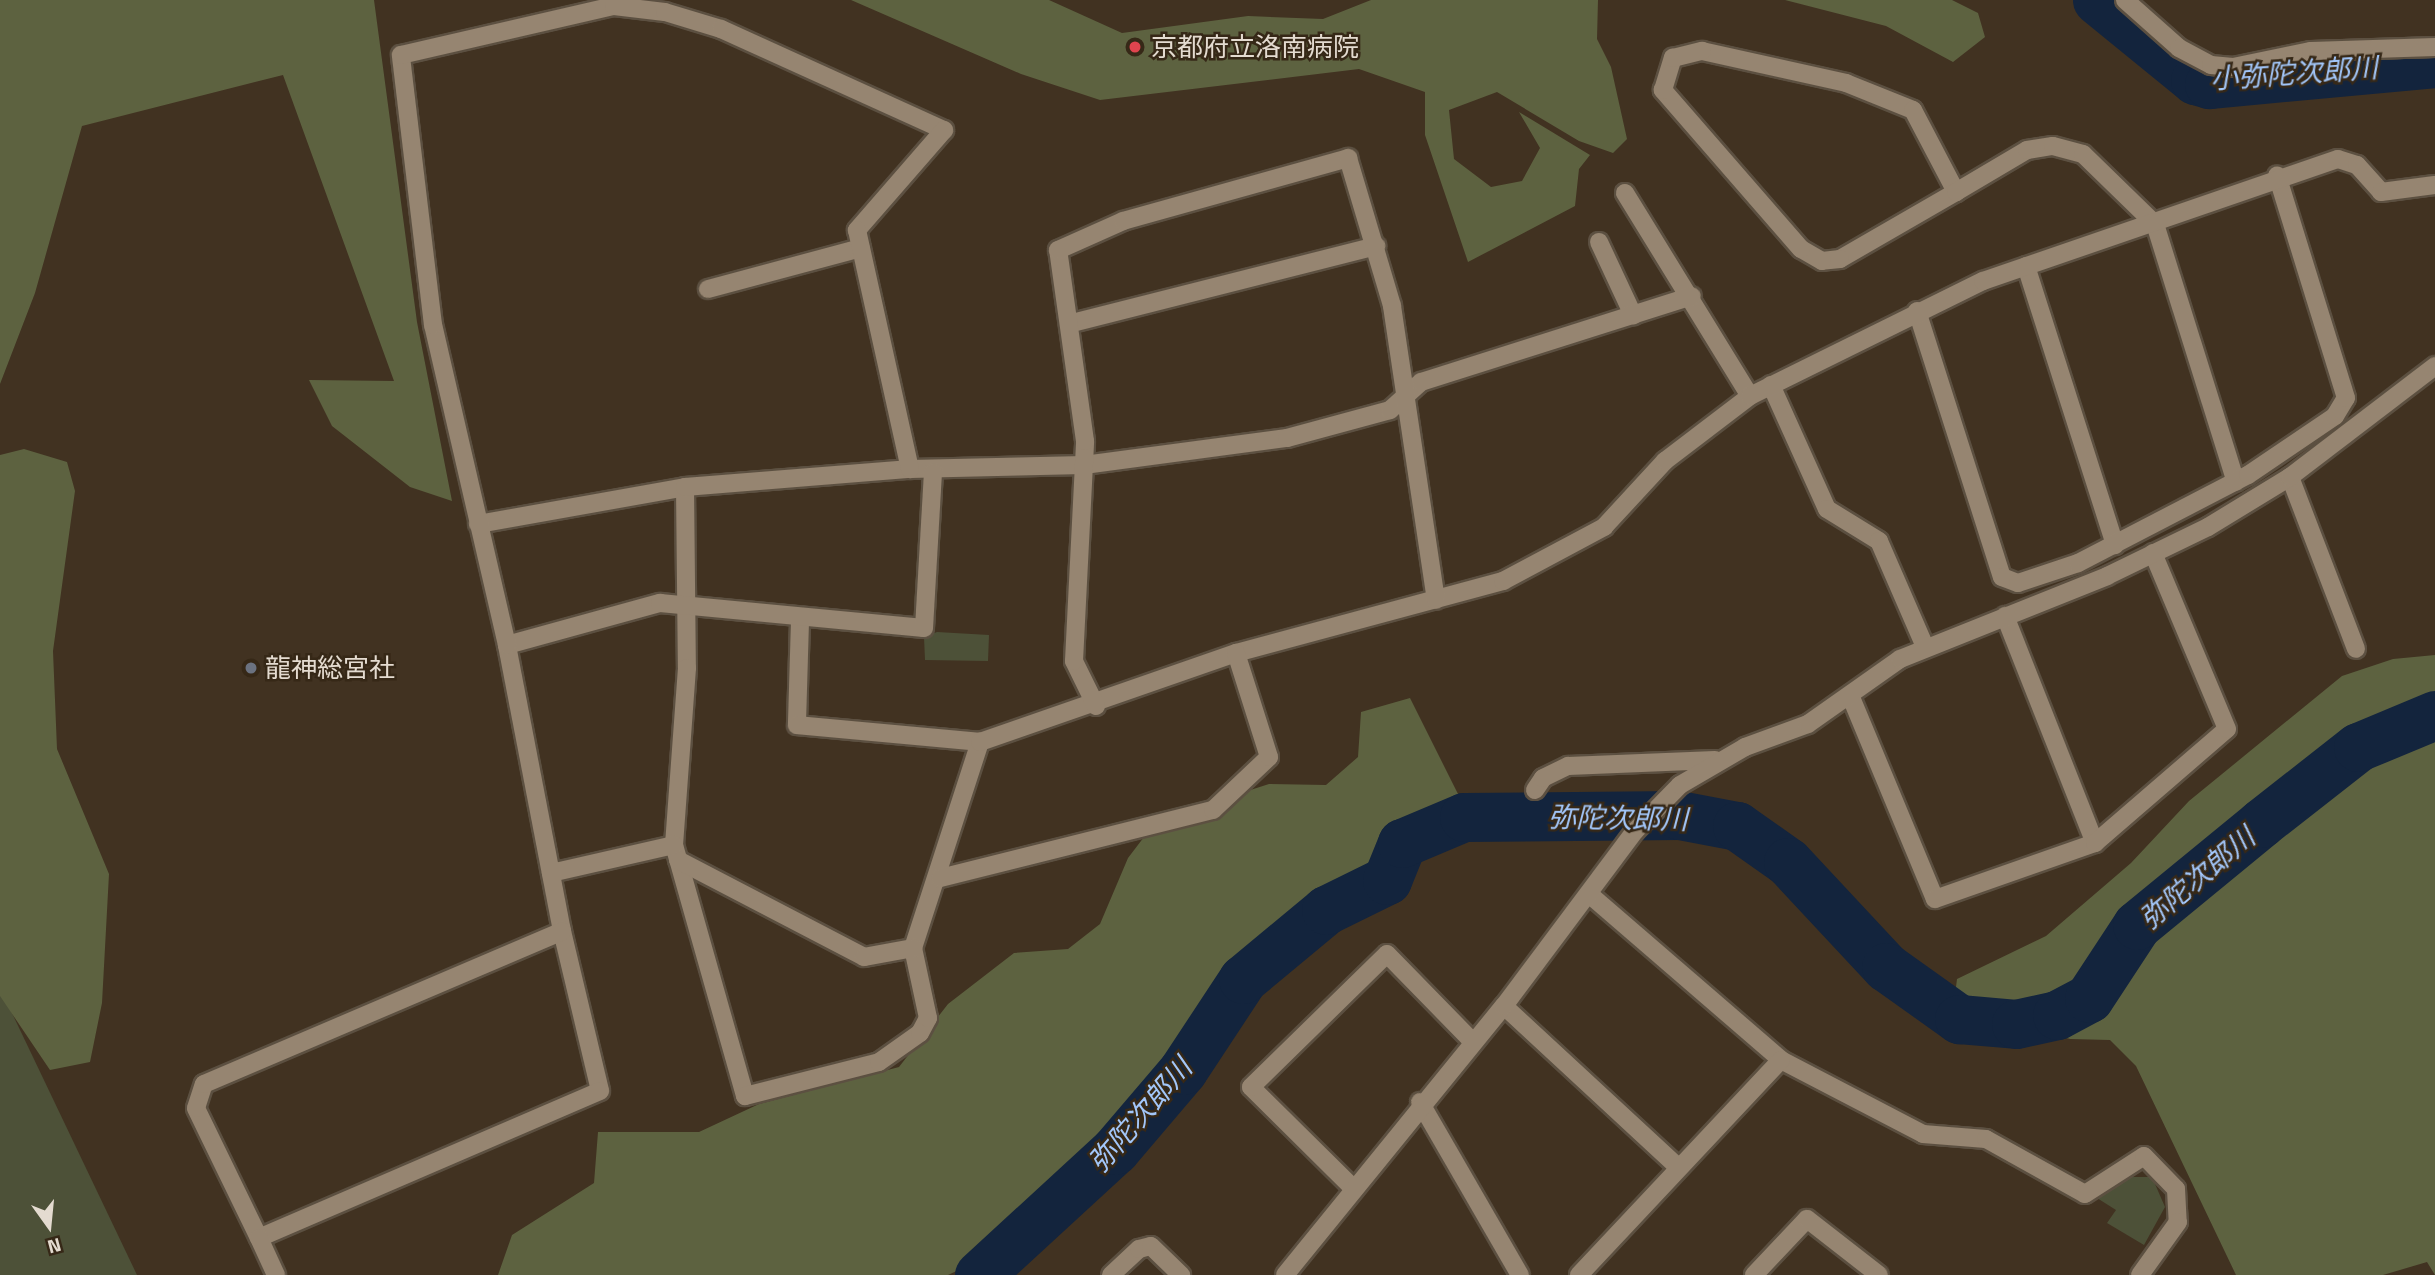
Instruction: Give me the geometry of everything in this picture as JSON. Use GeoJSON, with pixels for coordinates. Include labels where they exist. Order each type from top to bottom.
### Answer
{"type":"FeatureCollection","features":[{"type":"Feature","properties":{"kind":"street"},"geometry":{"type":"LineString","coordinates":[[2124,0],[2179,48],[2211,65],[2233,67],[2311,51],[2435,47]]}},
{"type":"Feature","properties":{"kind":"street"},"geometry":{"type":"LineString","coordinates":[[260,1238],[600,1091],[562,931],[507,645],[433,325],[401,55],[614,6],[665,12],[721,29],[944,130],[857,230],[909,469]]}},
{"type":"Feature","properties":{"kind":"street"},"geometry":{"type":"LineString","coordinates":[[1956,192],[1913,110],[1885,98],[1702,51],[1672,58],[1665,69],[1663,89],[1801,249],[1822,261],[1840,259],[1956,192],[2027,150],[2053,146],[2083,154],[2155,225],[2236,482]]}},
{"type":"Feature","properties":{"kind":"street"},"geometry":{"type":"LineString","coordinates":[[1096,706],[1074,661],[1084,465],[1072,323],[1058,250],[1122,221],[1348,158],[1376,246],[1405,396],[1436,600]]}},
{"type":"Feature","properties":{"kind":"street"},"geometry":{"type":"LineString","coordinates":[[800,621],[797,725],[980,742],[1096,706],[1236,653],[1503,581],[1604,527],[1665,461],[1749,396],[1917,311],[2026,266],[2155,225],[2277,175],[2337,159],[2357,165],[2381,192],[2435,185]]}},
{"type":"Feature","properties":{"kind":"street"},"geometry":{"type":"LineString","coordinates":[[1917,311],[2002,577],[2018,583],[2115,545],[2236,482],[2335,416],[2346,398],[2277,175]]}},
{"type":"Feature","properties":{"kind":"street"},"geometry":{"type":"LineString","coordinates":[[1625,193],[1692,296],[1749,396]]}},
{"type":"Feature","properties":{"kind":"street"},"geometry":{"type":"LineString","coordinates":[[1599,242],[1633,315]]}},
{"type":"Feature","properties":{"kind":"street"},"geometry":{"type":"LineString","coordinates":[[1072,323],[1376,246]]}},
{"type":"Feature","properties":{"kind":"street"},"geometry":{"type":"LineString","coordinates":[[708,289],[861,248]]}},
{"type":"Feature","properties":{"kind":"street"},"geometry":{"type":"LineString","coordinates":[[2026,266],[2115,545]]}},
{"type":"Feature","properties":{"kind":"street"},"geometry":{"type":"LineString","coordinates":[[478,524],[685,487],[909,469],[933,472],[1084,465],[1287,438],[1390,410],[1421,382],[1692,296]]}},
{"type":"Feature","properties":{"kind":"street"},"geometry":{"type":"LineString","coordinates":[[1285,1275],[1420,1102],[1504,1006],[1609,864],[1680,785],[1745,747],[1808,724],[1925,647],[2153,553],[2290,477],[2435,366]]}},
{"type":"Feature","properties":{"kind":"street"},"geometry":{"type":"LineString","coordinates":[[1771,385],[1827,509],[1879,541],[1925,647]]}},
{"type":"Feature","properties":{"kind":"street"},"geometry":{"type":"LineString","coordinates":[[507,645],[660,603],[800,621],[924,628],[933,472]]}},
{"type":"Feature","properties":{"kind":"street"},"geometry":{"type":"LineString","coordinates":[[2290,477],[2356,649]]}},
{"type":"Feature","properties":{"kind":"street"},"geometry":{"type":"LineString","coordinates":[[685,487],[687,606],[676,852],[745,1096],[879,1062],[910,1041],[928,1018],[913,948],[940,878],[980,742]]}},
{"type":"Feature","properties":{"kind":"street"},"geometry":{"type":"LineString","coordinates":[[1850,695],[1935,898],[2095,843],[2227,729],[2153,553]]}},
{"type":"Feature","properties":{"kind":"street"},"geometry":{"type":"LineString","coordinates":[[2005,616],[2095,843]]}},
{"type":"Feature","properties":{"kind":"street"},"geometry":{"type":"LineString","coordinates":[[940,878],[1213,810],[1269,757],[1236,653]]}},
{"type":"Feature","properties":{"kind":"street"},"geometry":{"type":"LineString","coordinates":[[1535,790],[1543,778],[1568,766],[1719,760]]}},
{"type":"Feature","properties":{"kind":"street"},"geometry":{"type":"LineString","coordinates":[[551,873],[676,852],[864,957],[913,948]]}},
{"type":"Feature","properties":{"kind":"street"},"geometry":{"type":"LineString","coordinates":[[1589,894],[1781,1060],[1923,1134],[1986,1139],[2085,1194],[2144,1156],[2176,1189],[2178,1222],[2140,1275]]}},
{"type":"Feature","properties":{"kind":"street"},"geometry":{"type":"LineString","coordinates":[[276,1275],[196,1108],[204,1084],[562,931]]}},
{"type":"Feature","properties":{"kind":"street"},"geometry":{"type":"LineString","coordinates":[[1352,1187],[1251,1087],[1387,954],[1472,1041]]}},
{"type":"Feature","properties":{"kind":"street"},"geometry":{"type":"LineString","coordinates":[[1504,1006],[1679,1168]]}},
{"type":"Feature","properties":{"kind":"street"},"geometry":{"type":"LineString","coordinates":[[1579,1275],[1781,1060]]}},
{"type":"Feature","properties":{"kind":"street"},"geometry":{"type":"LineString","coordinates":[[1420,1102],[1520,1275]]}},
{"type":"Feature","properties":{"kind":"street"},"geometry":{"type":"LineString","coordinates":[[1754,1275],[1807,1219],[1880,1275]]}},
{"type":"Feature","properties":{"kind":"street"},"geometry":{"type":"LineString","coordinates":[[1111,1275],[1151,1246],[1181,1275]]}},
{"type":"Feature","properties":{"kind":"green space"},"geometry":{"type":"Polygon","coordinates":[[[0,0],[374,0],[417,322],[452,501],[410,487],[332,426],[309,380],[394,381],[283,75],[82,126],[35,293],[0,384],[0,0]]]}},
{"type":"Feature","properties":{"kind":"green space"},"geometry":{"type":"Polygon","coordinates":[[[851,0],[1049,0],[1122,33],[1248,16],[1323,19],[1371,0],[1598,0],[1597,39],[1611,67],[1627,139],[1613,153],[1579,141],[1497,92],[1449,110],[1454,159],[1491,187],[1522,181],[1540,148],[1519,112],[1590,155],[1579,169],[1575,206],[1468,262],[1425,135],[1425,92],[1359,69],[1100,100],[1021,74],[851,0]]]}},
{"type":"Feature","properties":{"kind":"green space"},"geometry":{"type":"Polygon","coordinates":[[[1785,0],[1952,0],[1978,13],[1985,37],[1953,62],[1886,26],[1785,0]]]}},
{"type":"Feature","properties":{"kind":"green space"},"geometry":{"type":"Polygon","coordinates":[[[24,449],[67,462],[75,491],[53,651],[57,749],[109,874],[102,1003],[90,1062],[50,1070],[0,996],[0,455],[24,449]]]}},
{"type":"Feature","properties":{"kind":"green space"},"geometry":{"type":"Polygon","coordinates":[[[937,632],[989,635],[988,661],[925,660],[924,637],[937,632]]]}},
{"type":"Feature","properties":{"kind":"green space"},"geometry":{"type":"Polygon","coordinates":[[[2435,655],[2435,1275],[2427,1262],[2383,1275],[2236,1275],[2136,1066],[2110,1040],[2070,1039],[1974,1010],[1955,995],[1957,979],[2046,936],[2131,863],[2189,801],[2342,676],[2393,659],[2435,655]]]}},
{"type":"Feature","properties":{"kind":"green space"},"geometry":{"type":"Polygon","coordinates":[[[1410,698],[1459,796],[1397,826],[1375,871],[1295,917],[1215,979],[1169,1069],[1045,1197],[963,1268],[948,1275],[498,1275],[512,1235],[594,1183],[598,1132],[699,1132],[759,1104],[899,1067],[948,1004],[1014,953],[1068,949],[1100,924],[1128,858],[1157,820],[1269,784],[1326,785],[1358,757],[1361,712],[1410,698]]]}},
{"type":"Feature","properties":{"kind":"green space"},"geometry":{"type":"Polygon","coordinates":[[[0,988],[137,1275],[0,1275],[0,988]]]}},
{"type":"Feature","properties":{"kind":"green space"},"geometry":{"type":"Polygon","coordinates":[[[2130,1177],[2152,1177],[2165,1207],[2144,1245],[2107,1223],[2116,1210],[2097,1198],[2130,1177]]]}},
{"type":"Feature","properties":{"kind":"waterway","name":"小弥陀次郎川"},"geometry":{"type":"LineString","coordinates":[[2097,0],[2195,80],[2209,84],[2435,63]]}},
{"type":"Feature","properties":{"kind":"waterway","name":"弥陀次郎川"},"geometry":{"type":"LineString","coordinates":[[979,1275],[1115,1150],[1183,1070],[1243,979],[1326,910],[1387,880],[1402,843],[1464,817],[1679,815],[1737,826],[1788,862],[1886,967],[1959,1019],[2016,1024],[2057,1015],[2089,998],[2137,925],[2261,823],[2358,747],[2435,715]]}},
{"type":"Feature","properties":{"kind":"place","name":"京都府立洛南病院"},"geometry":{"type":"Point","coordinates":[1135,47]}},
{"type":"Feature","properties":{"kind":"place","name":"龍神総宮社"},"geometry":{"type":"Point","coordinates":[251,668]}}]}
